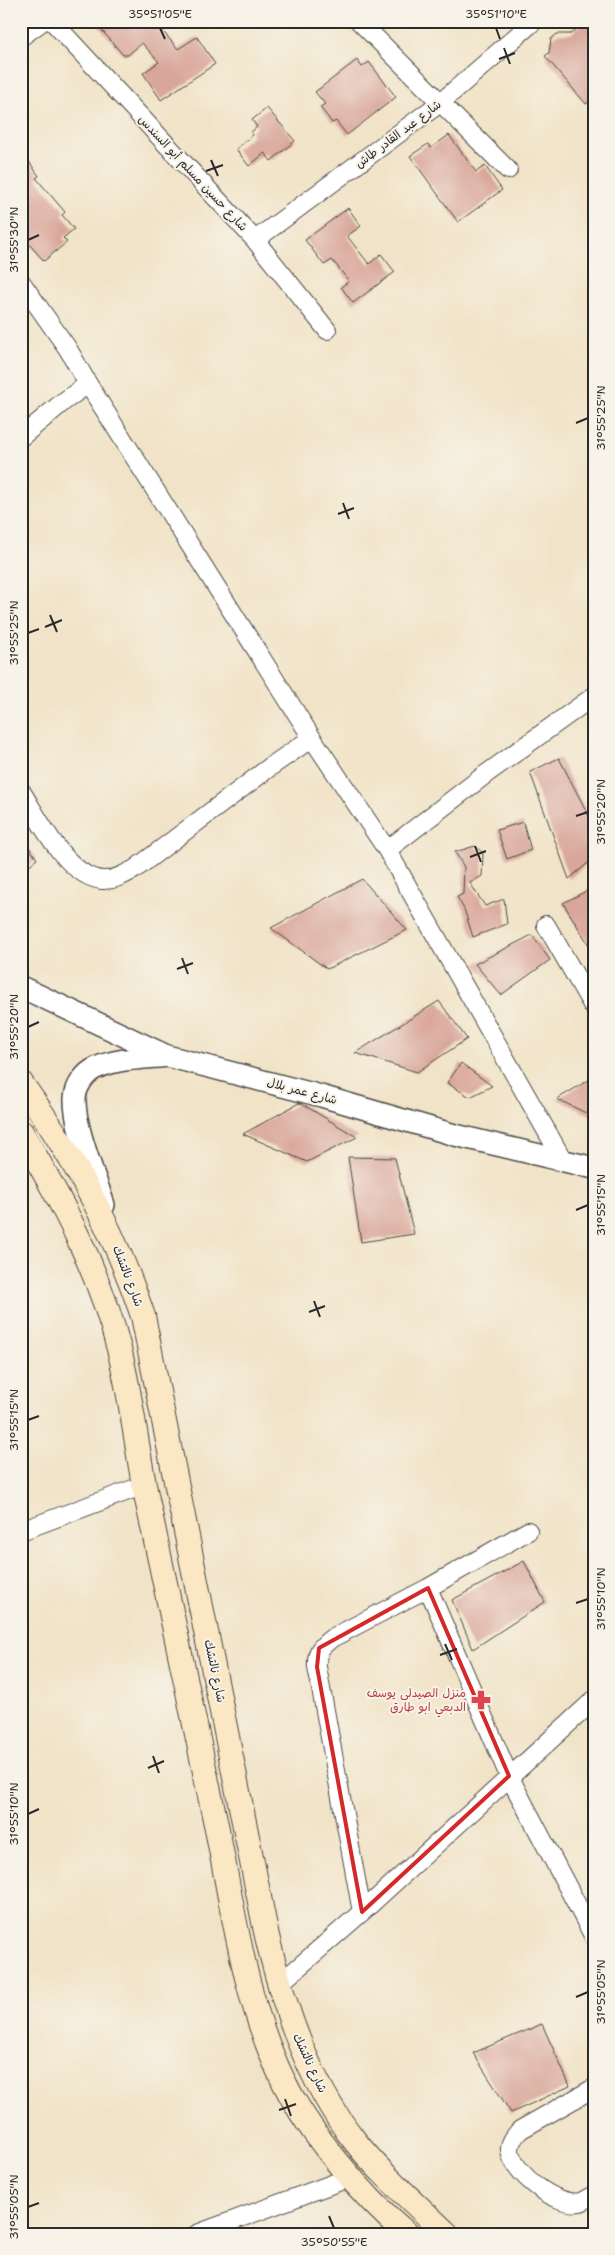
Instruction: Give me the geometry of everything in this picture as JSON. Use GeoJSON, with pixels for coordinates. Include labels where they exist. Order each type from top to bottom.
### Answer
{"type":"FeatureCollection","features":[{"type":"Feature","properties":{"kind":"main road","name":"شارع نالتشك"},"geometry":{"type":"LineString","coordinates":[[21,1083],[65,1147],[113,1236],[143,1316],[156,1372],[264,1922],[278,1985],[302,2051],[326,2096],[354,2140],[447,2234]]}},
{"type":"Feature","properties":{"kind":"main road"},"geometry":{"type":"LineString","coordinates":[[21,1132],[53,1185],[92,1267],[119,1350],[144,1485],[248,1985],[262,2028],[284,2083],[298,2108],[351,2178],[407,2234]]}},
{"type":"Feature","properties":{"kind":"street"},"geometry":{"type":"LineString","coordinates":[[21,37],[42,21]]}},
{"type":"Feature","properties":{"kind":"street","name":"شارع حسين مسلم أبو السندس"},"geometry":{"type":"LineString","coordinates":[[52,21],[255,240],[327,330]]}},
{"type":"Feature","properties":{"kind":"street"},"geometry":{"type":"LineString","coordinates":[[359,21],[508,170]]}},
{"type":"Feature","properties":{"kind":"street","name":"شارع عبد القادر طاش"},"geometry":{"type":"LineString","coordinates":[[255,240],[440,103],[534,21]]}},
{"type":"Feature","properties":{"kind":"street"},"geometry":{"type":"LineString","coordinates":[[21,282],[68,350],[312,738],[387,850],[563,1160]]}},
{"type":"Feature","properties":{"kind":"street"},"geometry":{"type":"LineString","coordinates":[[21,437],[88,384]]}},
{"type":"Feature","properties":{"kind":"street"},"geometry":{"type":"LineString","coordinates":[[387,850],[486,774],[594,696]]}},
{"type":"Feature","properties":{"kind":"street"},"geometry":{"type":"LineString","coordinates":[[21,791],[62,854],[90,877],[104,880],[119,877],[135,869],[270,767],[312,738]]}},
{"type":"Feature","properties":{"kind":"street"},"geometry":{"type":"LineString","coordinates":[[546,925],[594,1008]]}},
{"type":"Feature","properties":{"kind":"street","name":"شارع عمر بلال"},"geometry":{"type":"LineString","coordinates":[[21,987],[167,1056],[321,1096],[455,1135],[594,1168]]}},
{"type":"Feature","properties":{"kind":"street"},"geometry":{"type":"LineString","coordinates":[[113,1236],[80,1128],[75,1098],[80,1082],[94,1068],[120,1061],[167,1056]]}},
{"type":"Feature","properties":{"kind":"street"},"geometry":{"type":"LineString","coordinates":[[21,1532],[144,1485]]}},
{"type":"Feature","properties":{"kind":"street"},"geometry":{"type":"LineString","coordinates":[[362,1912],[316,1656],[319,1648],[332,1638],[428,1588],[528,1531]]}},
{"type":"Feature","properties":{"kind":"street"},"geometry":{"type":"LineString","coordinates":[[428,1588],[509,1776],[594,1937]]}},
{"type":"Feature","properties":{"kind":"street"},"geometry":{"type":"LineString","coordinates":[[278,1985],[362,1912],[594,1700]]}},
{"type":"Feature","properties":{"kind":"street"},"geometry":{"type":"LineString","coordinates":[[594,2088],[520,2130],[512,2139],[510,2149],[517,2167],[547,2194],[571,2202],[580,2202],[594,2195]]}},
{"type":"Feature","properties":{"kind":"street"},"geometry":{"type":"LineString","coordinates":[[197,2234],[351,2178]]}},
{"type":"Feature","properties":{"kind":"highlighted area"},"geometry":{"type":"Polygon","coordinates":[[[428,1588],[509,1776],[362,1912],[317,1667],[319,1648],[428,1588]]]}},
{"type":"Feature","properties":{"kind":"building"},"geometry":{"type":"Polygon","coordinates":[[[94,21],[154,21],[178,49],[197,37],[215,64],[161,100],[143,73],[159,62],[142,43],[128,55],[123,55],[94,21]]]}},
{"type":"Feature","properties":{"kind":"building"},"geometry":{"type":"Polygon","coordinates":[[[586,21],[594,21],[594,97],[586,104],[545,56],[549,53],[551,39],[557,34],[571,34],[586,21]]]}},
{"type":"Feature","properties":{"kind":"building"},"geometry":{"type":"Polygon","coordinates":[[[357,60],[362,67],[369,62],[396,97],[347,135],[336,121],[332,123],[320,107],[325,104],[315,92],[357,60]]]}},
{"type":"Feature","properties":{"kind":"building"},"geometry":{"type":"Polygon","coordinates":[[[267,108],[295,141],[271,161],[265,153],[249,166],[236,149],[253,135],[251,132],[257,127],[252,120],[267,108]]]}},
{"type":"Feature","properties":{"kind":"building"},"geometry":{"type":"Polygon","coordinates":[[[449,135],[476,172],[485,166],[502,190],[458,222],[410,156],[428,144],[431,148],[449,135]]]}},
{"type":"Feature","properties":{"kind":"building"},"geometry":{"type":"Polygon","coordinates":[[[21,150],[39,176],[36,178],[65,212],[62,215],[74,229],[63,238],[67,242],[44,261],[21,235],[21,150]]]}},
{"type":"Feature","properties":{"kind":"building"},"geometry":{"type":"Polygon","coordinates":[[[348,208],[361,226],[347,236],[369,264],[381,254],[395,272],[353,303],[341,287],[349,281],[332,260],[324,265],[305,240],[348,208]]]}},
{"type":"Feature","properties":{"kind":"building"},"geometry":{"type":"Polygon","coordinates":[[[559,758],[594,826],[594,858],[569,879],[530,772],[559,758]]]}},
{"type":"Feature","properties":{"kind":"building"},"geometry":{"type":"Polygon","coordinates":[[[523,822],[531,850],[507,859],[497,830],[523,822]]]}},
{"type":"Feature","properties":{"kind":"building"},"geometry":{"type":"Polygon","coordinates":[[[21,836],[37,859],[21,872],[21,836]]]}},
{"type":"Feature","properties":{"kind":"building"},"geometry":{"type":"Polygon","coordinates":[[[475,846],[483,853],[482,876],[470,883],[485,906],[504,899],[507,924],[473,937],[464,909],[457,897],[463,894],[464,867],[455,852],[475,846]]]}},
{"type":"Feature","properties":{"kind":"building"},"geometry":{"type":"Polygon","coordinates":[[[362,879],[407,930],[327,969],[271,928],[362,879]]]}},
{"type":"Feature","properties":{"kind":"building"},"geometry":{"type":"Polygon","coordinates":[[[594,887],[594,953],[563,903],[594,887]]]}},
{"type":"Feature","properties":{"kind":"building"},"geometry":{"type":"Polygon","coordinates":[[[532,935],[550,960],[501,995],[475,964],[532,935]]]}},
{"type":"Feature","properties":{"kind":"building"},"geometry":{"type":"Polygon","coordinates":[[[439,1001],[467,1039],[417,1072],[355,1053],[439,1001]]]}},
{"type":"Feature","properties":{"kind":"building"},"geometry":{"type":"Polygon","coordinates":[[[461,1063],[492,1086],[470,1097],[447,1083],[461,1063]]]}},
{"type":"Feature","properties":{"kind":"building"},"geometry":{"type":"Polygon","coordinates":[[[594,1077],[594,1117],[557,1099],[594,1077]]]}},
{"type":"Feature","properties":{"kind":"building"},"geometry":{"type":"Polygon","coordinates":[[[299,1103],[357,1137],[307,1162],[243,1134],[299,1103]]]}},
{"type":"Feature","properties":{"kind":"building"},"geometry":{"type":"Polygon","coordinates":[[[348,1157],[395,1158],[414,1234],[361,1242],[348,1157]]]}},
{"type":"Feature","properties":{"kind":"building"},"geometry":{"type":"Polygon","coordinates":[[[524,1561],[545,1602],[473,1649],[452,1600],[524,1561]]]}},
{"type":"Feature","properties":{"kind":"building"},"geometry":{"type":"Polygon","coordinates":[[[542,2024],[570,2086],[511,2113],[473,2053],[542,2024]]]}},
{"type":"Feature","properties":{"kind":"place","name":"منزل الصيدلي يوسف الدبعي ابو طارق"},"geometry":{"type":"Point","coordinates":[481,1700]}}]}
